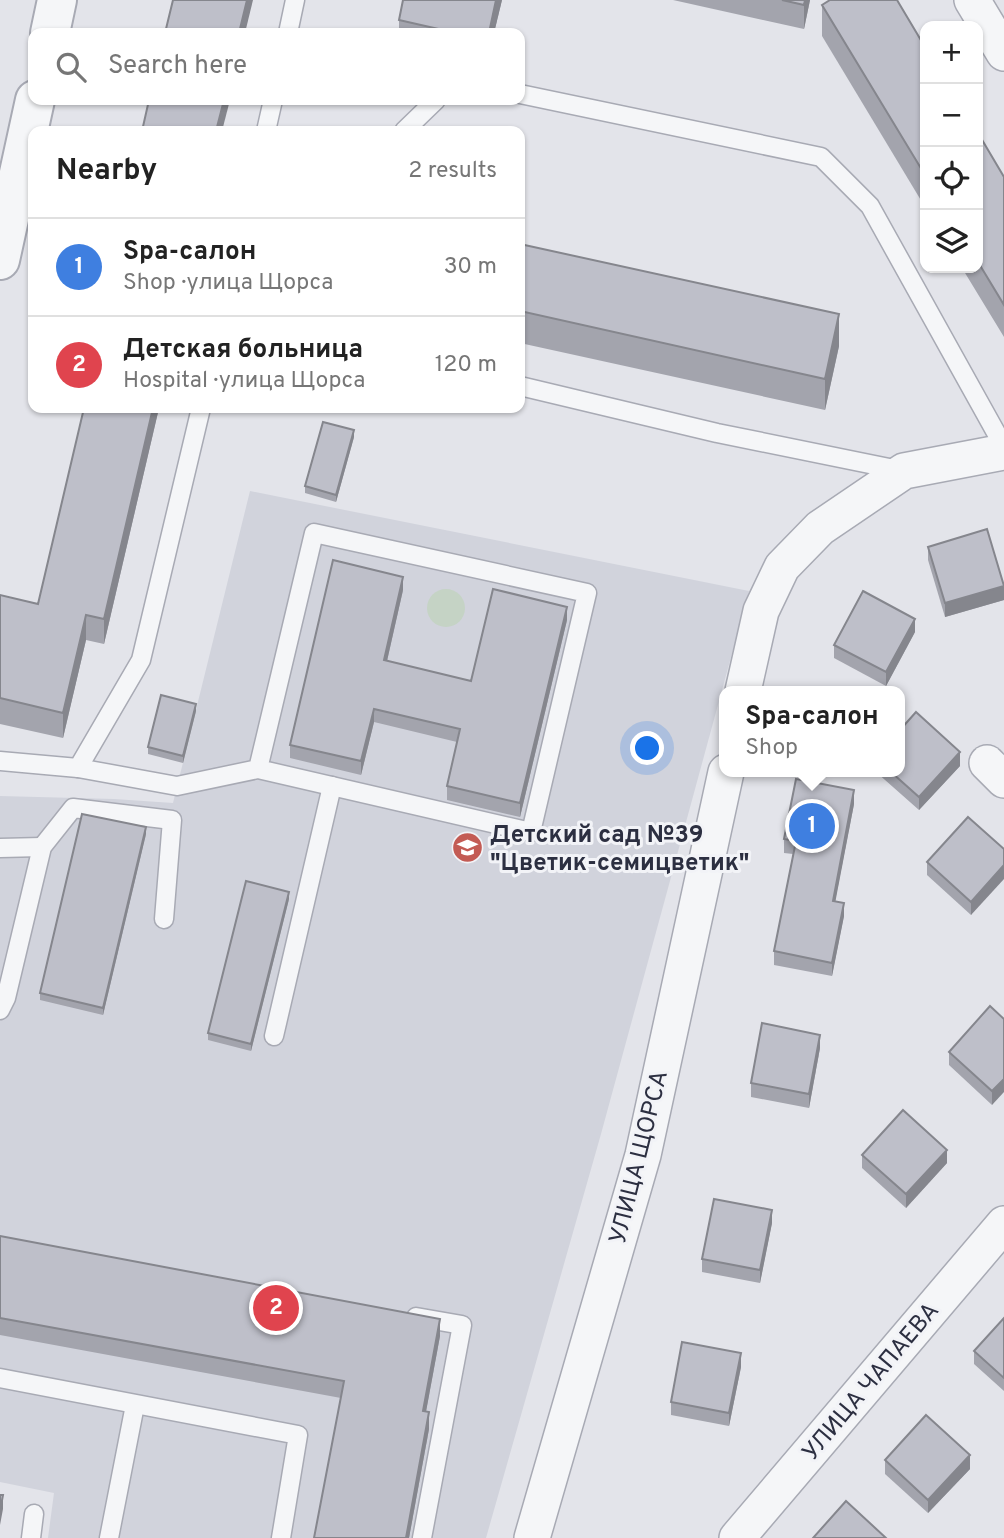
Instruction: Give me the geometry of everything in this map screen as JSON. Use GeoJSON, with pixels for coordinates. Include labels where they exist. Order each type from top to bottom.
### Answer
{"type":"FeatureCollection","features":[{"type":"Feature","properties":{"kind":"street"},"geometry":{"type":"LineString","coordinates":[[51,28],[57,0]]}},
{"type":"Feature","properties":{"kind":"street"},"geometry":{"type":"LineString","coordinates":[[972,0],[1004,53]]}},
{"type":"Feature","properties":{"kind":"street"},"geometry":{"type":"LineString","coordinates":[[32,126],[34,105]]}},
{"type":"Feature","properties":{"kind":"street"},"geometry":{"type":"LineString","coordinates":[[0,260],[24,191],[28,158]]}},
{"type":"Feature","properties":{"kind":"street"},"geometry":{"type":"LineString","coordinates":[[744,686],[761,611],[782,567],[820,528],[904,471],[1004,450]]}},
{"type":"Feature","properties":{"kind":"street","name":"УЛИЦА ЩОРСА"},"geometry":{"type":"LineString","coordinates":[[532,1538],[643,1155],[725,777]]}},
{"type":"Feature","properties":{"kind":"street","name":"УЛИЦА ЧАПАЕВА"},"geometry":{"type":"LineString","coordinates":[[737,1538],[1004,1224]]}},
{"type":"Feature","properties":{"kind":"lane"},"geometry":{"type":"LineString","coordinates":[[289,28],[295,0]]}},
{"type":"Feature","properties":{"kind":"lane"},"geometry":{"type":"LineString","coordinates":[[525,95],[821,157],[870,206],[1004,450]]}},
{"type":"Feature","properties":{"kind":"lane"},"geometry":{"type":"LineString","coordinates":[[267,126],[272,105]]}},
{"type":"Feature","properties":{"kind":"lane"},"geometry":{"type":"LineString","coordinates":[[409,126],[431,105]]}},
{"type":"Feature","properties":{"kind":"lane"},"geometry":{"type":"LineString","coordinates":[[525,387],[717,433],[904,471]]}},
{"type":"Feature","properties":{"kind":"lane"},"geometry":{"type":"LineString","coordinates":[[78,768],[141,660],[200,413]]}},
{"type":"Feature","properties":{"kind":"lane"},"geometry":{"type":"LineString","coordinates":[[0,761],[78,768],[177,786],[258,769],[531,832],[587,593],[314,533],[258,769]]}},
{"type":"Feature","properties":{"kind":"lane"},"geometry":{"type":"LineString","coordinates":[[274,1036],[332,786]]}},
{"type":"Feature","properties":{"kind":"lane"},"geometry":{"type":"LineString","coordinates":[[0,1010],[6,998],[41,847],[73,808],[172,820],[164,919]]}},
{"type":"Feature","properties":{"kind":"lane"},"geometry":{"type":"LineString","coordinates":[[0,848],[41,847]]}},
{"type":"Feature","properties":{"kind":"lane"},"geometry":{"type":"LineString","coordinates":[[394,1313],[462,1325],[422,1538]]}},
{"type":"Feature","properties":{"kind":"lane"},"geometry":{"type":"LineString","coordinates":[[0,1378],[298,1436],[282,1533],[263,1538]]}},
{"type":"Feature","properties":{"kind":"lane"},"geometry":{"type":"LineString","coordinates":[[109,1538],[135,1405]]}},
{"type":"Feature","properties":{"kind":"lane"},"geometry":{"type":"LineString","coordinates":[[31,1538],[34,1514]]}},
{"type":"Feature","properties":{"kind":"shaded area"},"geometry":{"type":"Polygon","coordinates":[[[250,491],[749,591],[723,686],[719,686],[719,701],[601,1134],[486,1538],[48,1538],[54,1493],[0,1482],[0,796],[173,803],[250,491]]]}},
{"type":"Feature","properties":{"kind":"green space"},"geometry":{"type":"Polygon","coordinates":[[[446,589],[460,594],[465,608],[460,622],[446,627],[432,622],[427,608],[432,594],[446,589]]]}},
{"type":"Feature","properties":{"kind":"building"},"geometry":{"type":"Polygon","coordinates":[[[173,0],[247,0],[240,28],[166,28],[173,0]]]}},
{"type":"Feature","properties":{"kind":"building"},"geometry":{"type":"Polygon","coordinates":[[[403,0],[496,0],[490,28],[434,28],[399,20],[403,0]]]}},
{"type":"Feature","properties":{"kind":"building"},"geometry":{"type":"Polygon","coordinates":[[[782,0],[805,0],[804,5],[782,0]]]}},
{"type":"Feature","properties":{"kind":"building"},"geometry":{"type":"Polygon","coordinates":[[[830,0],[897,0],[920,39],[920,167],[822,5],[830,0]]]}},
{"type":"Feature","properties":{"kind":"building"},"geometry":{"type":"Polygon","coordinates":[[[148,105],[223,105],[217,126],[143,126],[148,105]]]}},
{"type":"Feature","properties":{"kind":"building"},"geometry":{"type":"Polygon","coordinates":[[[983,141],[1004,177],[1004,305],[983,270],[983,141]]]}},
{"type":"Feature","properties":{"kind":"building"},"geometry":{"type":"Polygon","coordinates":[[[525,245],[839,314],[825,379],[525,312],[525,245]]]}},
{"type":"Feature","properties":{"kind":"building"},"geometry":{"type":"Polygon","coordinates":[[[83,413],[152,413],[104,619],[86,615],[63,713],[0,698],[0,595],[38,604],[83,413]]]}},
{"type":"Feature","properties":{"kind":"building"},"geometry":{"type":"Polygon","coordinates":[[[323,422],[354,430],[336,495],[305,486],[323,422]]]}},
{"type":"Feature","properties":{"kind":"building"},"geometry":{"type":"Polygon","coordinates":[[[987,529],[1004,586],[945,603],[928,547],[987,529]]]}},
{"type":"Feature","properties":{"kind":"building"},"geometry":{"type":"Polygon","coordinates":[[[333,560],[403,577],[384,660],[471,681],[493,589],[567,607],[520,803],[447,786],[460,729],[374,709],[361,761],[290,745],[333,560]]]}},
{"type":"Feature","properties":{"kind":"building"},"geometry":{"type":"Polygon","coordinates":[[[863,591],[915,619],[886,672],[834,645],[863,591]]]}},
{"type":"Feature","properties":{"kind":"building"},"geometry":{"type":"Polygon","coordinates":[[[161,695],[196,704],[183,756],[148,747],[161,695]]]}},
{"type":"Feature","properties":{"kind":"building"},"geometry":{"type":"Polygon","coordinates":[[[916,712],[960,752],[919,797],[897,777],[905,777],[905,724],[916,712]]]}},
{"type":"Feature","properties":{"kind":"building"},"geometry":{"type":"Polygon","coordinates":[[[796,779],[854,790],[833,901],[844,903],[832,963],[774,951],[796,841],[784,839],[796,779]]]}},
{"type":"Feature","properties":{"kind":"building"},"geometry":{"type":"Polygon","coordinates":[[[82,814],[146,827],[103,1008],[40,993],[82,814]]]}},
{"type":"Feature","properties":{"kind":"building"},"geometry":{"type":"Polygon","coordinates":[[[968,817],[1004,849],[1004,865],[971,902],[927,862],[968,817]]]}},
{"type":"Feature","properties":{"kind":"building"},"geometry":{"type":"Polygon","coordinates":[[[246,881],[289,892],[251,1044],[208,1033],[246,881]]]}},
{"type":"Feature","properties":{"kind":"building"},"geometry":{"type":"Polygon","coordinates":[[[990,1006],[1004,1019],[1004,1079],[992,1091],[949,1052],[990,1006]]]}},
{"type":"Feature","properties":{"kind":"building"},"geometry":{"type":"Polygon","coordinates":[[[762,1023],[820,1035],[809,1094],[751,1083],[762,1023]]]}},
{"type":"Feature","properties":{"kind":"building"},"geometry":{"type":"Polygon","coordinates":[[[903,1110],[947,1150],[906,1194],[862,1155],[903,1110]]]}},
{"type":"Feature","properties":{"kind":"building"},"geometry":{"type":"Polygon","coordinates":[[[714,1199],[772,1210],[760,1270],[702,1259],[714,1199]]]}},
{"type":"Feature","properties":{"kind":"building"},"geometry":{"type":"Polygon","coordinates":[[[0,1236],[440,1319],[423,1411],[429,1412],[406,1538],[314,1538],[344,1381],[0,1318],[0,1236]]]}},
{"type":"Feature","properties":{"kind":"building"},"geometry":{"type":"Polygon","coordinates":[[[1004,1318],[1004,1378],[974,1351],[1004,1318]]]}},
{"type":"Feature","properties":{"kind":"building"},"geometry":{"type":"Polygon","coordinates":[[[682,1342],[741,1353],[729,1413],[671,1402],[682,1342]]]}},
{"type":"Feature","properties":{"kind":"building"},"geometry":{"type":"Polygon","coordinates":[[[926,1415],[970,1455],[928,1500],[885,1460],[926,1415]]]}},
{"type":"Feature","properties":{"kind":"building"},"geometry":{"type":"Polygon","coordinates":[[[846,1501],[886,1538],[813,1538],[846,1501]]]}},
{"type":"Feature","properties":{"kind":"place","name":"Spa-салон"},"geometry":{"type":"Point","coordinates":[812,826]}},
{"type":"Feature","properties":{"kind":"place","name":"Детский сад №39 \"Цветик-семицветик\""},"geometry":{"type":"Point","coordinates":[467,848]}},
{"type":"Feature","properties":{"kind":"place","name":"Детская больница"},"geometry":{"type":"Point","coordinates":[276,1308]}}]}
